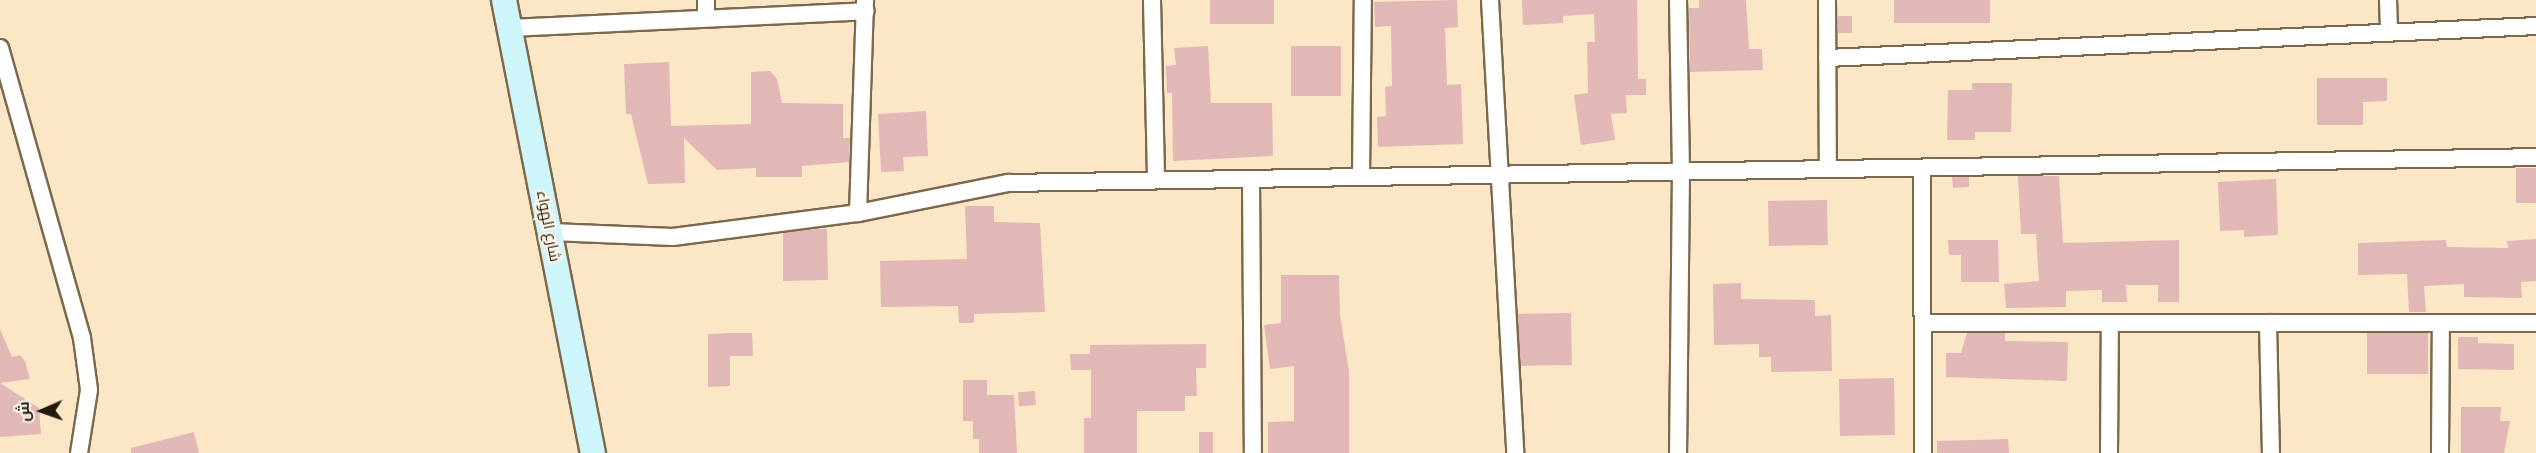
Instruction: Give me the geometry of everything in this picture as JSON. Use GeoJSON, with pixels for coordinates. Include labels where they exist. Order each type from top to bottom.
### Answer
{"type":"FeatureCollection","features":[{"type":"Feature","properties":{"kind":"street","name":"شارع الهواء"},"geometry":{"type":"LineString","coordinates":[[504,0],[593,453]]}},
{"type":"Feature","properties":{"kind":"street"},"geometry":{"type":"LineString","coordinates":[[706,0],[706,18]]}},
{"type":"Feature","properties":{"kind":"street"},"geometry":{"type":"LineString","coordinates":[[1152,0],[1156,180]]}},
{"type":"Feature","properties":{"kind":"street"},"geometry":{"type":"LineString","coordinates":[[1361,177],[1363,0]]}},
{"type":"Feature","properties":{"kind":"street"},"geometry":{"type":"LineString","coordinates":[[1490,0],[1515,453]]}},
{"type":"Feature","properties":{"kind":"street"},"geometry":{"type":"LineString","coordinates":[[1678,0],[1682,172],[1678,453]]}},
{"type":"Feature","properties":{"kind":"street"},"geometry":{"type":"LineString","coordinates":[[1827,0],[1828,169]]}},
{"type":"Feature","properties":{"kind":"street"},"geometry":{"type":"LineString","coordinates":[[2388,0],[2389,32]]}},
{"type":"Feature","properties":{"kind":"street"},"geometry":{"type":"LineString","coordinates":[[510,28],[706,18],[866,6],[858,213]]}},
{"type":"Feature","properties":{"kind":"street"},"geometry":{"type":"LineString","coordinates":[[1827,58],[2536,26]]}},
{"type":"Feature","properties":{"kind":"street"},"geometry":{"type":"LineString","coordinates":[[0,48],[81,338],[88,390],[79,453]]}},
{"type":"Feature","properties":{"kind":"street"},"geometry":{"type":"LineString","coordinates":[[551,232],[673,237],[858,213],[1008,183],[2536,157]]}},
{"type":"Feature","properties":{"kind":"street"},"geometry":{"type":"LineString","coordinates":[[1922,168],[1923,453]]}},
{"type":"Feature","properties":{"kind":"street"},"geometry":{"type":"LineString","coordinates":[[1251,179],[1253,453]]}},
{"type":"Feature","properties":{"kind":"street"},"geometry":{"type":"LineString","coordinates":[[1923,323],[2536,323]]}},
{"type":"Feature","properties":{"kind":"street"},"geometry":{"type":"LineString","coordinates":[[2109,453],[2110,323]]}},
{"type":"Feature","properties":{"kind":"street"},"geometry":{"type":"LineString","coordinates":[[2268,323],[2271,453]]}},
{"type":"Feature","properties":{"kind":"street"},"geometry":{"type":"LineString","coordinates":[[2440,453],[2442,323]]}},
{"type":"Feature","properties":{"kind":"building"},"geometry":{"type":"Polygon","coordinates":[[[1210,0],[1274,0],[1274,24],[1210,24],[1210,0]]]}},
{"type":"Feature","properties":{"kind":"building"},"geometry":{"type":"Polygon","coordinates":[[[1457,0],[1458,27],[1445,28],[1447,85],[1461,84],[1463,144],[1378,147],[1377,117],[1386,116],[1385,87],[1392,86],[1391,26],[1375,27],[1374,2],[1457,0]]]}},
{"type":"Feature","properties":{"kind":"building"},"geometry":{"type":"Polygon","coordinates":[[[1522,0],[1637,0],[1638,79],[1646,79],[1646,95],[1626,95],[1627,113],[1611,114],[1615,140],[1581,145],[1574,95],[1588,93],[1587,42],[1595,42],[1594,14],[1563,16],[1563,23],[1523,25],[1522,0]]]}},
{"type":"Feature","properties":{"kind":"building"},"geometry":{"type":"Polygon","coordinates":[[[1699,0],[1746,0],[1749,49],[1762,49],[1763,70],[1690,72],[1689,8],[1699,8],[1699,0]]]}},
{"type":"Feature","properties":{"kind":"building"},"geometry":{"type":"Polygon","coordinates":[[[1894,0],[1990,0],[1990,23],[1894,23],[1894,0]]]}},
{"type":"Feature","properties":{"kind":"building"},"geometry":{"type":"Polygon","coordinates":[[[1838,16],[1852,16],[1852,33],[1838,33],[1838,16]]]}},
{"type":"Feature","properties":{"kind":"building"},"geometry":{"type":"Polygon","coordinates":[[[1208,46],[1211,103],[1272,103],[1273,156],[1173,161],[1172,93],[1167,93],[1166,66],[1176,65],[1174,48],[1208,46]]]}},
{"type":"Feature","properties":{"kind":"building"},"geometry":{"type":"Polygon","coordinates":[[[1291,46],[1341,46],[1341,96],[1291,96],[1291,46]]]}},
{"type":"Feature","properties":{"kind":"building"},"geometry":{"type":"Polygon","coordinates":[[[669,62],[671,126],[751,124],[751,72],[770,71],[777,79],[782,103],[843,104],[843,138],[850,138],[849,162],[802,166],[802,177],[756,177],[756,168],[717,170],[684,138],[685,183],[648,184],[631,114],[626,114],[624,64],[669,62]]]}},
{"type":"Feature","properties":{"kind":"building"},"geometry":{"type":"Polygon","coordinates":[[[2317,78],[2387,78],[2387,101],[2363,102],[2363,125],[2317,125],[2317,78]]]}},
{"type":"Feature","properties":{"kind":"building"},"geometry":{"type":"Polygon","coordinates":[[[1972,83],[2012,83],[2011,132],[1975,132],[1975,140],[1947,140],[1948,90],[1972,90],[1972,83]]]}},
{"type":"Feature","properties":{"kind":"building"},"geometry":{"type":"Polygon","coordinates":[[[926,111],[928,156],[903,157],[904,171],[881,172],[878,114],[926,111]]]}},
{"type":"Feature","properties":{"kind":"building"},"geometry":{"type":"Polygon","coordinates":[[[2516,168],[2536,168],[2536,203],[2516,203],[2516,168]]]}},
{"type":"Feature","properties":{"kind":"building"},"geometry":{"type":"Polygon","coordinates":[[[2018,176],[2059,176],[2063,243],[2179,240],[2179,302],[2158,302],[2158,285],[2126,285],[2127,302],[2102,302],[2102,290],[2066,291],[2066,307],[2006,308],[2004,284],[2039,281],[2036,234],[2021,234],[2018,176]]]}},
{"type":"Feature","properties":{"kind":"building"},"geometry":{"type":"Polygon","coordinates":[[[1952,177],[1969,177],[1969,187],[1953,188],[1952,177]]]}},
{"type":"Feature","properties":{"kind":"building"},"geometry":{"type":"Polygon","coordinates":[[[2276,179],[2278,235],[2244,237],[2244,230],[2220,231],[2218,182],[2276,179]]]}},
{"type":"Feature","properties":{"kind":"building"},"geometry":{"type":"Polygon","coordinates":[[[1827,200],[1828,245],[1769,246],[1768,201],[1827,200]]]}},
{"type":"Feature","properties":{"kind":"building"},"geometry":{"type":"Polygon","coordinates":[[[965,206],[994,206],[994,222],[1040,223],[1045,312],[974,314],[974,323],[959,323],[958,306],[881,307],[880,261],[967,259],[965,206]]]}},
{"type":"Feature","properties":{"kind":"building"},"geometry":{"type":"Polygon","coordinates":[[[827,229],[828,280],[783,281],[783,233],[827,229]]]}},
{"type":"Feature","properties":{"kind":"building"},"geometry":{"type":"Polygon","coordinates":[[[2536,239],[2536,281],[2521,282],[2522,298],[2464,297],[2464,284],[2424,286],[2426,312],[2409,312],[2407,274],[2358,275],[2358,243],[2446,240],[2447,247],[2508,248],[2507,241],[2536,239]]]}},
{"type":"Feature","properties":{"kind":"building"},"geometry":{"type":"Polygon","coordinates":[[[1948,240],[1998,240],[1999,282],[1961,282],[1961,255],[1949,255],[1948,240]]]}},
{"type":"Feature","properties":{"kind":"building"},"geometry":{"type":"Polygon","coordinates":[[[1281,275],[1339,275],[1340,315],[1349,372],[1349,453],[1268,453],[1268,422],[1294,421],[1294,366],[1270,369],[1264,325],[1281,323],[1281,275]]]}},
{"type":"Feature","properties":{"kind":"building"},"geometry":{"type":"Polygon","coordinates":[[[1741,283],[1741,299],[1815,300],[1815,316],[1831,315],[1832,371],[1771,372],[1771,357],[1759,357],[1759,344],[1714,345],[1713,284],[1741,283]]]}},
{"type":"Feature","properties":{"kind":"building"},"geometry":{"type":"Polygon","coordinates":[[[1571,313],[1572,365],[1519,366],[1518,314],[1571,313]]]}},
{"type":"Feature","properties":{"kind":"building"},"geometry":{"type":"Polygon","coordinates":[[[0,329],[12,357],[20,355],[25,361],[30,379],[0,383],[0,329]]]}},
{"type":"Feature","properties":{"kind":"building"},"geometry":{"type":"Polygon","coordinates":[[[752,333],[753,356],[730,356],[730,386],[708,387],[708,334],[752,333]]]}},
{"type":"Feature","properties":{"kind":"building"},"geometry":{"type":"Polygon","coordinates":[[[1967,333],[2005,333],[2005,341],[2068,342],[2067,381],[1946,377],[1946,353],[1961,353],[1967,333]]]}},
{"type":"Feature","properties":{"kind":"building"},"geometry":{"type":"Polygon","coordinates":[[[2367,333],[2428,333],[2428,374],[2367,374],[2367,333]]]}},
{"type":"Feature","properties":{"kind":"building"},"geometry":{"type":"Polygon","coordinates":[[[2458,337],[2478,337],[2478,343],[2514,344],[2514,370],[2458,369],[2458,337]]]}},
{"type":"Feature","properties":{"kind":"building"},"geometry":{"type":"Polygon","coordinates":[[[1206,344],[1206,368],[1196,368],[1197,396],[1185,396],[1185,411],[1137,411],[1137,453],[1084,453],[1084,418],[1091,418],[1091,370],[1071,370],[1070,354],[1090,354],[1090,345],[1206,344]]]}},
{"type":"Feature","properties":{"kind":"building"},"geometry":{"type":"Polygon","coordinates":[[[1894,378],[1895,435],[1840,436],[1839,379],[1894,378]]]}},
{"type":"Feature","properties":{"kind":"building"},"geometry":{"type":"Polygon","coordinates":[[[963,380],[987,380],[987,395],[1014,395],[1017,453],[979,453],[979,439],[973,439],[973,421],[963,421],[963,380]]]}},
{"type":"Feature","properties":{"kind":"building"},"geometry":{"type":"Polygon","coordinates":[[[0,383],[39,408],[41,434],[0,437],[0,383]]]}},
{"type":"Feature","properties":{"kind":"building"},"geometry":{"type":"Polygon","coordinates":[[[1035,391],[1036,405],[1019,406],[1018,392],[1035,391]]]}},
{"type":"Feature","properties":{"kind":"building"},"geometry":{"type":"Polygon","coordinates":[[[2461,407],[2501,407],[2500,421],[2510,421],[2504,453],[2461,453],[2461,407]]]}},
{"type":"Feature","properties":{"kind":"building"},"geometry":{"type":"Polygon","coordinates":[[[194,432],[199,453],[131,453],[131,448],[194,432]]]}},
{"type":"Feature","properties":{"kind":"building"},"geometry":{"type":"Polygon","coordinates":[[[1199,432],[1213,432],[1213,453],[1199,453],[1199,432]]]}},
{"type":"Feature","properties":{"kind":"building"},"geometry":{"type":"Polygon","coordinates":[[[2008,439],[2009,453],[1937,453],[1937,441],[2008,439]]]}}]}
